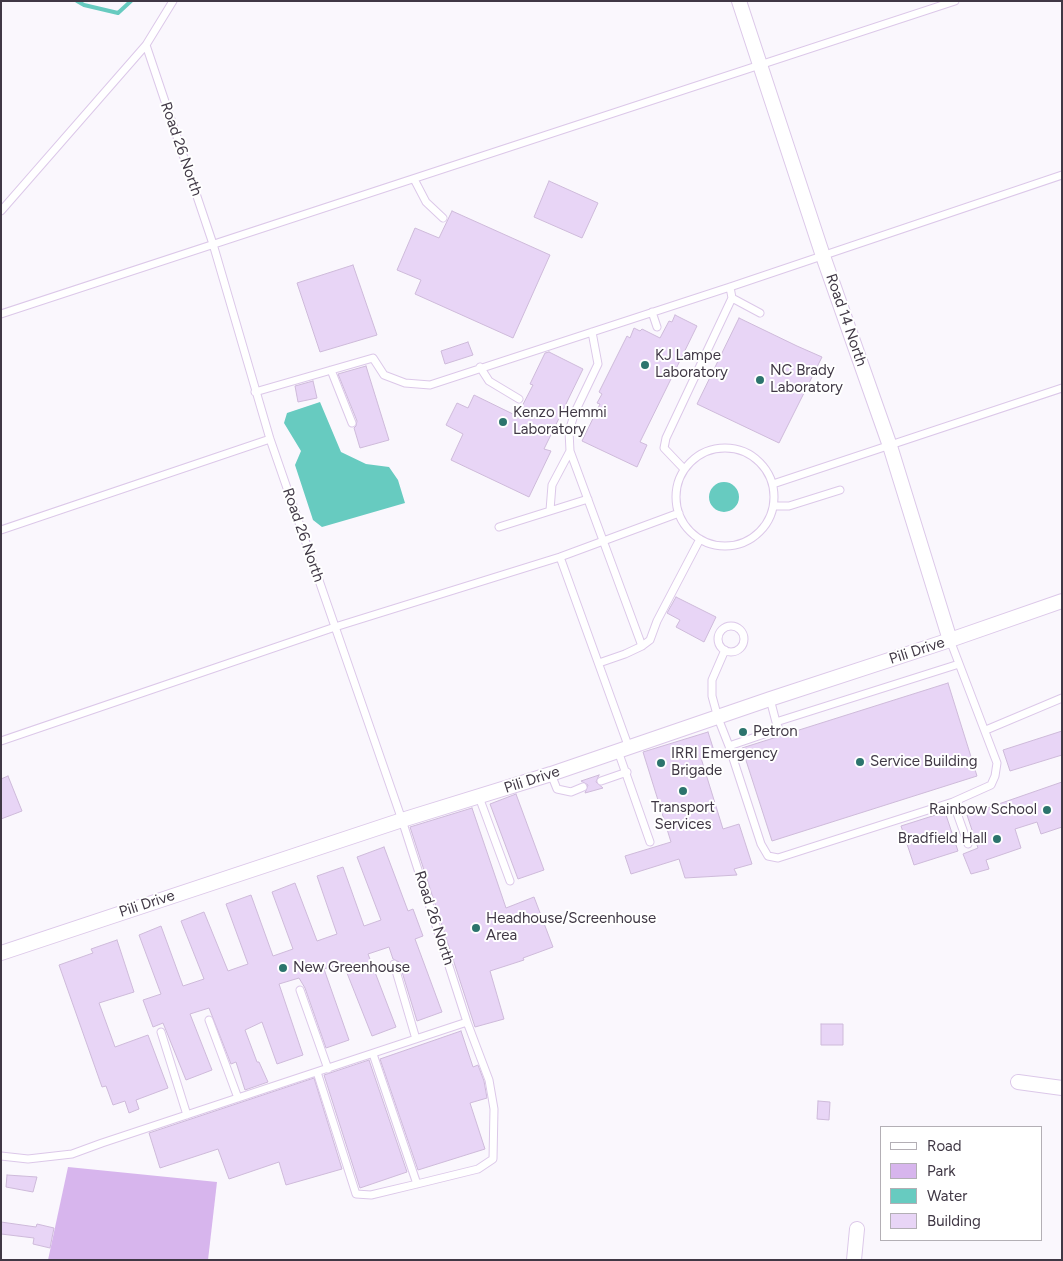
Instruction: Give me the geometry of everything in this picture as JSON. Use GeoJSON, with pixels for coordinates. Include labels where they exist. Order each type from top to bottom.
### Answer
{"type":"FeatureCollection","features":[{"type":"Feature","properties":{"kind":"street","name":"Road 14 North"},"geometry":{"type":"LineString","coordinates":[[739,1],[823,256],[890,446],[950,640]]}},
{"type":"Feature","properties":{"kind":"street","name":"Pili Drive"},"geometry":{"type":"LineString","coordinates":[[1,953],[402,820],[551,774],[1062,601]]}},
{"type":"Feature","properties":{"kind":"street"},"geometry":{"type":"LineString","coordinates":[[1018,1082],[1062,1088]]}},
{"type":"Feature","properties":{"kind":"street"},"geometry":{"type":"LineString","coordinates":[[854,1260],[857,1229]]}},
{"type":"Feature","properties":{"kind":"lane"},"geometry":{"type":"LineString","coordinates":[[1,211],[146,45],[173,1]]}},
{"type":"Feature","properties":{"kind":"lane"},"geometry":{"type":"LineString","coordinates":[[1,314],[954,1]]}},
{"type":"Feature","properties":{"kind":"lane","name":"Road 26 North"},"geometry":{"type":"LineString","coordinates":[[146,45],[213,244],[270,439],[402,820],[467,1022],[489,1080],[494,1109],[493,1159],[478,1168],[417,1184]]}},
{"type":"Feature","properties":{"kind":"lane"},"geometry":{"type":"LineString","coordinates":[[255,392],[373,358],[384,375],[405,383],[430,385],[480,367],[730,287],[1062,175]]}},
{"type":"Feature","properties":{"kind":"lane"},"geometry":{"type":"LineString","coordinates":[[414,179],[426,202],[443,218]]}},
{"type":"Feature","properties":{"kind":"lane"},"geometry":{"type":"LineString","coordinates":[[684,469],[664,448],[666,438],[732,298],[730,287]]}},
{"type":"Feature","properties":{"kind":"lane"},"geometry":{"type":"LineString","coordinates":[[732,298],[760,313]]}},
{"type":"Feature","properties":{"kind":"lane"},"geometry":{"type":"LineString","coordinates":[[652,312],[657,327]]}},
{"type":"Feature","properties":{"kind":"lane"},"geometry":{"type":"LineString","coordinates":[[592,332],[598,364],[575,412],[569,432],[570,451],[642,646]]}},
{"type":"Feature","properties":{"kind":"lane"},"geometry":{"type":"LineString","coordinates":[[480,367],[489,381],[519,399]]}},
{"type":"Feature","properties":{"kind":"lane"},"geometry":{"type":"LineString","coordinates":[[331,370],[352,423]]}},
{"type":"Feature","properties":{"kind":"lane"},"geometry":{"type":"LineString","coordinates":[[773,484],[1062,388]]}},
{"type":"Feature","properties":{"kind":"lane"},"geometry":{"type":"LineString","coordinates":[[1,530],[270,439]]}},
{"type":"Feature","properties":{"kind":"lane"},"geometry":{"type":"LineString","coordinates":[[726,448],[742,450],[756,458],[766,470],[773,484],[774,506],[769,521],[759,533],[746,542],[730,546],[715,545],[700,539],[691,532],[679,513],[676,498],[678,483],[684,469],[696,457],[710,450],[726,448]]}},
{"type":"Feature","properties":{"kind":"lane"},"geometry":{"type":"LineString","coordinates":[[550,510],[552,485],[570,451]]}},
{"type":"Feature","properties":{"kind":"lane"},"geometry":{"type":"LineString","coordinates":[[774,506],[789,506],[840,490]]}},
{"type":"Feature","properties":{"kind":"lane"},"geometry":{"type":"LineString","coordinates":[[500,527],[588,499]]}},
{"type":"Feature","properties":{"kind":"lane"},"geometry":{"type":"LineString","coordinates":[[1,741],[335,628],[560,558],[679,513]]}},
{"type":"Feature","properties":{"kind":"lane"},"geometry":{"type":"LineString","coordinates":[[599,663],[642,646],[650,640],[656,621],[700,539]]}},
{"type":"Feature","properties":{"kind":"lane"},"geometry":{"type":"LineString","coordinates":[[560,558],[599,663],[624,749],[627,772],[650,842]]}},
{"type":"Feature","properties":{"kind":"lane"},"geometry":{"type":"LineString","coordinates":[[725,650],[712,680],[712,696],[761,844],[768,856],[778,858],[953,802],[991,785],[997,763],[986,730],[950,640]]}},
{"type":"Feature","properties":{"kind":"lane"},"geometry":{"type":"LineString","coordinates":[[776,722],[959,664]]}},
{"type":"Feature","properties":{"kind":"lane"},"geometry":{"type":"LineString","coordinates":[[986,730],[1062,698]]}},
{"type":"Feature","properties":{"kind":"lane"},"geometry":{"type":"LineString","coordinates":[[729,746],[779,730],[770,699]]}},
{"type":"Feature","properties":{"kind":"lane"},"geometry":{"type":"LineString","coordinates":[[601,782],[627,772]]}},
{"type":"Feature","properties":{"kind":"lane"},"geometry":{"type":"LineString","coordinates":[[551,774],[557,789],[570,792],[584,787]]}},
{"type":"Feature","properties":{"kind":"lane"},"geometry":{"type":"LineString","coordinates":[[479,797],[510,881]]}},
{"type":"Feature","properties":{"kind":"lane"},"geometry":{"type":"LineString","coordinates":[[953,802],[968,844]]}},
{"type":"Feature","properties":{"kind":"lane"},"geometry":{"type":"LineString","coordinates":[[394,964],[416,1039]]}},
{"type":"Feature","properties":{"kind":"lane"},"geometry":{"type":"LineString","coordinates":[[300,990],[328,1068]]}},
{"type":"Feature","properties":{"kind":"lane"},"geometry":{"type":"LineString","coordinates":[[209,1020],[238,1098]]}},
{"type":"Feature","properties":{"kind":"lane"},"geometry":{"type":"LineString","coordinates":[[1,1156],[28,1159],[72,1154],[467,1022]]}},
{"type":"Feature","properties":{"kind":"lane"},"geometry":{"type":"LineString","coordinates":[[162,1032],[187,1115]]}},
{"type":"Feature","properties":{"kind":"lane"},"geometry":{"type":"LineString","coordinates":[[317,1072],[356,1194],[371,1195],[417,1184],[373,1054]]}},
{"type":"Feature","properties":{"kind":"green space"},"geometry":{"type":"Polygon","coordinates":[[[68,1167],[217,1182],[208,1260],[48,1260],[68,1167]]]}},
{"type":"Feature","properties":{"kind":"water"},"geometry":{"type":"Polygon","coordinates":[[[320,402],[341,452],[366,464],[389,467],[398,480],[405,503],[322,527],[313,520],[295,465],[301,451],[284,423],[287,413],[320,402]]]}},
{"type":"Feature","properties":{"kind":"water"},"geometry":{"type":"Polygon","coordinates":[[[724,482],[735,486],[739,497],[735,508],[724,512],[713,508],[709,497],[713,486],[724,482]]]}},
{"type":"Feature","properties":{"kind":"building"},"geometry":{"type":"Polygon","coordinates":[[[549,181],[598,203],[582,238],[534,217],[549,181]]]}},
{"type":"Feature","properties":{"kind":"building"},"geometry":{"type":"Polygon","coordinates":[[[452,211],[550,255],[513,338],[415,294],[421,280],[397,270],[415,228],[439,238],[452,211]]]}},
{"type":"Feature","properties":{"kind":"building"},"geometry":{"type":"Polygon","coordinates":[[[353,265],[377,335],[320,352],[297,283],[353,265]]]}},
{"type":"Feature","properties":{"kind":"building","name":"KJ Lampe Laboratory"},"geometry":{"type":"Polygon","coordinates":[[[675,315],[697,326],[640,442],[647,445],[637,467],[582,441],[600,404],[597,403],[602,394],[599,392],[627,336],[630,338],[634,328],[640,331],[642,329],[660,338],[669,321],[672,322],[675,315]]]}},
{"type":"Feature","properties":{"kind":"building","name":"NC Brady Laboratory"},"geometry":{"type":"Polygon","coordinates":[[[739,318],[822,357],[779,443],[697,404],[739,318]]]}},
{"type":"Feature","properties":{"kind":"building"},"geometry":{"type":"Polygon","coordinates":[[[468,342],[473,355],[445,364],[441,351],[468,342]]]}},
{"type":"Feature","properties":{"kind":"building","name":"Kenzo Hemmi Laboratory"},"geometry":{"type":"Polygon","coordinates":[[[549,352],[583,369],[544,449],[551,451],[529,497],[451,460],[463,434],[446,425],[457,403],[468,408],[474,395],[517,416],[533,385],[530,384],[545,353],[549,352]]]}},
{"type":"Feature","properties":{"kind":"building"},"geometry":{"type":"Polygon","coordinates":[[[366,366],[389,440],[360,448],[354,428],[357,421],[338,374],[366,366]]]}},
{"type":"Feature","properties":{"kind":"building"},"geometry":{"type":"Polygon","coordinates":[[[313,381],[317,398],[298,402],[295,386],[313,381]]]}},
{"type":"Feature","properties":{"kind":"building"},"geometry":{"type":"Polygon","coordinates":[[[676,597],[716,617],[704,642],[676,627],[680,620],[667,613],[676,597]]]}},
{"type":"Feature","properties":{"kind":"building","name":"Service Building"},"geometry":{"type":"Polygon","coordinates":[[[948,683],[977,776],[772,841],[742,748],[948,683]]]}},
{"type":"Feature","properties":{"kind":"building"},"geometry":{"type":"Polygon","coordinates":[[[1062,731],[1062,755],[1010,771],[1003,750],[1062,731]]]}},
{"type":"Feature","properties":{"kind":"building","name":"Transport Services"},"geometry":{"type":"Polygon","coordinates":[[[708,732],[715,754],[701,758],[723,829],[739,824],[752,864],[734,869],[737,875],[685,878],[679,859],[631,874],[625,856],[671,842],[643,752],[708,732]]]}},
{"type":"Feature","properties":{"kind":"building"},"geometry":{"type":"Polygon","coordinates":[[[599,775],[596,782],[603,788],[585,793],[588,785],[581,781],[599,775]]]}},
{"type":"Feature","properties":{"kind":"building"},"geometry":{"type":"Polygon","coordinates":[[[8,776],[22,811],[1,819],[1,779],[8,776]]]}},
{"type":"Feature","properties":{"kind":"building","name":"Bradfield Hall"},"geometry":{"type":"Polygon","coordinates":[[[1062,782],[1062,827],[1041,834],[1037,822],[1015,829],[1021,848],[986,860],[989,869],[971,874],[963,854],[978,848],[967,815],[1062,782]]]}},
{"type":"Feature","properties":{"kind":"building"},"geometry":{"type":"Polygon","coordinates":[[[516,794],[544,870],[518,879],[490,804],[516,794]]]}},
{"type":"Feature","properties":{"kind":"building","name":"Headhouse/Screenhouse Area"},"geometry":{"type":"Polygon","coordinates":[[[472,808],[506,908],[534,897],[553,947],[523,958],[524,960],[490,971],[504,1019],[475,1027],[410,827],[472,808]]]}},
{"type":"Feature","properties":{"kind":"building"},"geometry":{"type":"Polygon","coordinates":[[[945,812],[958,851],[914,865],[901,826],[945,812]]]}},
{"type":"Feature","properties":{"kind":"building"},"geometry":{"type":"Polygon","coordinates":[[[384,847],[408,911],[413,909],[423,936],[415,939],[442,1012],[417,1021],[399,962],[393,959],[389,947],[368,954],[396,1027],[372,1036],[343,963],[324,969],[349,1040],[326,1048],[305,988],[299,978],[279,984],[303,1055],[277,1064],[262,1022],[245,1030],[257,1062],[259,1062],[268,1082],[245,1090],[236,1062],[231,1064],[209,1008],[190,1014],[212,1070],[186,1080],[163,1023],[153,1027],[143,1000],[161,994],[139,935],[161,926],[183,986],[204,979],[181,921],[204,912],[228,971],[248,964],[226,904],[251,895],[273,956],[293,949],[272,892],[295,883],[317,941],[337,934],[317,876],[343,867],[364,926],[381,920],[357,857],[384,847]]]}},
{"type":"Feature","properties":{"kind":"building"},"geometry":{"type":"Polygon","coordinates":[[[117,940],[134,992],[99,1003],[115,1047],[148,1035],[168,1088],[136,1100],[139,1109],[129,1113],[125,1101],[113,1105],[106,1086],[102,1087],[59,965],[93,953],[91,949],[117,940]]]}},
{"type":"Feature","properties":{"kind":"building"},"geometry":{"type":"Polygon","coordinates":[[[821,1024],[843,1024],[843,1045],[821,1045],[821,1024]]]}},
{"type":"Feature","properties":{"kind":"building"},"geometry":{"type":"Polygon","coordinates":[[[461,1031],[473,1067],[478,1065],[484,1081],[487,1098],[470,1103],[485,1149],[418,1170],[380,1059],[461,1031]]]}},
{"type":"Feature","properties":{"kind":"building"},"geometry":{"type":"Polygon","coordinates":[[[369,1060],[407,1172],[360,1188],[324,1075],[369,1060]]]}},
{"type":"Feature","properties":{"kind":"building"},"geometry":{"type":"Polygon","coordinates":[[[314,1078],[342,1169],[286,1185],[279,1162],[229,1179],[218,1149],[160,1168],[149,1133],[314,1078]]]}},
{"type":"Feature","properties":{"kind":"building"},"geometry":{"type":"Polygon","coordinates":[[[818,1101],[830,1102],[829,1120],[817,1119],[818,1101]]]}},
{"type":"Feature","properties":{"kind":"building"},"geometry":{"type":"Polygon","coordinates":[[[7,1175],[37,1177],[33,1192],[6,1187],[7,1175]]]}},
{"type":"Feature","properties":{"kind":"building"},"geometry":{"type":"Polygon","coordinates":[[[1,1222],[36,1227],[37,1224],[54,1228],[50,1248],[33,1244],[34,1238],[1,1234],[1,1222]]]}},
{"type":"Feature","properties":{"kind":"waterway"},"geometry":{"type":"LineString","coordinates":[[77,1],[84,5],[118,13],[131,1]]}},
{"type":"Feature","properties":{"kind":"place","name":"KJ Lampe Laboratory"},"geometry":{"type":"Point","coordinates":[645,365]}},
{"type":"Feature","properties":{"kind":"place","name":"NC Brady Laboratory"},"geometry":{"type":"Point","coordinates":[760,380]}},
{"type":"Feature","properties":{"kind":"place","name":"Kenzo Hemmi Laboratory"},"geometry":{"type":"Point","coordinates":[503,422]}},
{"type":"Feature","properties":{"kind":"place","name":"Petron"},"geometry":{"type":"Point","coordinates":[743,732]}},
{"type":"Feature","properties":{"kind":"place","name":"Service Building"},"geometry":{"type":"Point","coordinates":[860,762]}},
{"type":"Feature","properties":{"kind":"place","name":"IRRI Emergency Brigade"},"geometry":{"type":"Point","coordinates":[661,763]}},
{"type":"Feature","properties":{"kind":"place","name":"Transport Services"},"geometry":{"type":"Point","coordinates":[683,791]}},
{"type":"Feature","properties":{"kind":"place","name":"Rainbow School"},"geometry":{"type":"Point","coordinates":[1047,810]}},
{"type":"Feature","properties":{"kind":"place","name":"Bradfield Hall"},"geometry":{"type":"Point","coordinates":[997,839]}},
{"type":"Feature","properties":{"kind":"place","name":"Headhouse/Screenhouse Area"},"geometry":{"type":"Point","coordinates":[476,928]}},
{"type":"Feature","properties":{"kind":"place","name":"New Greenhouse"},"geometry":{"type":"Point","coordinates":[283,968]}}]}
